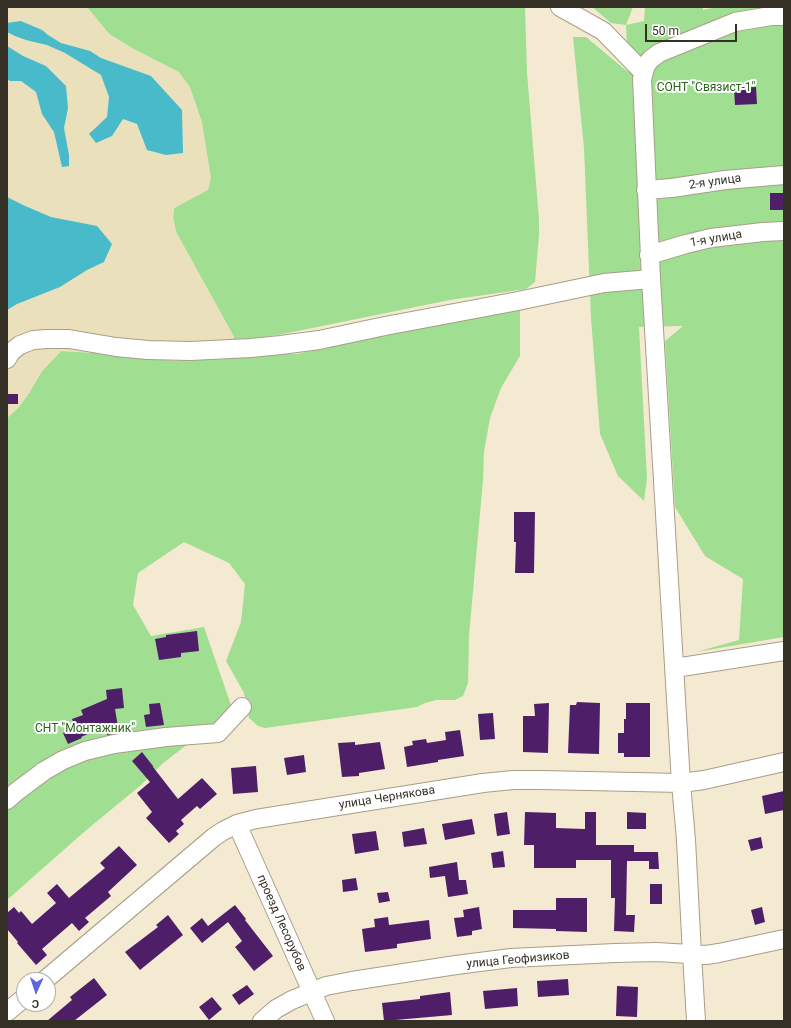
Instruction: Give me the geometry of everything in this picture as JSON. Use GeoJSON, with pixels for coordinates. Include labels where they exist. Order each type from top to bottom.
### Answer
{"type":"FeatureCollection","features":[{"type":"Feature","properties":{"kind":"street"},"geometry":{"type":"LineString","coordinates":[[560,7],[603,31],[643,72]]}},
{"type":"Feature","properties":{"kind":"street"},"geometry":{"type":"LineString","coordinates":[[696,1021],[649,254],[642,79],[646,65],[659,53],[733,14],[784,16]]}},
{"type":"Feature","properties":{"kind":"street","name":"2-я улица"},"geometry":{"type":"LineString","coordinates":[[646,190],[672,188],[725,180],[784,175]]}},
{"type":"Feature","properties":{"kind":"street","name":"1-я улица"},"geometry":{"type":"LineString","coordinates":[[649,254],[711,238],[784,231]]}},
{"type":"Feature","properties":{"kind":"street"},"geometry":{"type":"LineString","coordinates":[[7,359],[11,352],[20,345],[33,340],[47,339],[69,340],[148,350],[190,351],[245,349],[281,345],[319,340],[523,300],[604,282],[651,279]]}},
{"type":"Feature","properties":{"kind":"street"},"geometry":{"type":"LineString","coordinates":[[675,668],[784,651]]}},
{"type":"Feature","properties":{"kind":"street"},"geometry":{"type":"LineString","coordinates":[[7,800],[44,771],[63,760],[85,751],[114,744],[166,737],[218,733],[242,707]]}},
{"type":"Feature","properties":{"kind":"street","name":"улица Чернякова"},"geometry":{"type":"LineString","coordinates":[[54,972],[214,837],[237,824],[264,818],[513,780],[681,783],[704,780],[784,762]]}},
{"type":"Feature","properties":{"kind":"street","name":"проезд Лесорубов"},"geometry":{"type":"LineString","coordinates":[[237,824],[325,1021]]}},
{"type":"Feature","properties":{"kind":"street","name":"улица Геофизиков"},"geometry":{"type":"LineString","coordinates":[[262,1021],[276,1009],[312,991],[326,986],[352,981],[511,958],[657,952],[706,955],[784,939]]}},
{"type":"Feature","properties":{"kind":"street"},"geometry":{"type":"LineString","coordinates":[[7,1012],[16,1005]]}},
{"type":"Feature","properties":{"kind":"green space"},"geometry":{"type":"Polygon","coordinates":[[[87,7],[525,7],[527,72],[539,220],[535,282],[526,289],[450,300],[278,335],[233,341],[234,337],[176,232],[173,217],[174,208],[207,190],[132,48],[109,34],[87,7]]]}},
{"type":"Feature","properties":{"kind":"green space"},"geometry":{"type":"Polygon","coordinates":[[[592,7],[633,7],[626,25],[611,23],[592,7]]]}},
{"type":"Feature","properties":{"kind":"green space","name":"СОНТ \"Связист-1\""},"geometry":{"type":"Polygon","coordinates":[[[645,7],[703,7],[703,10],[717,7],[784,7],[784,637],[696,652],[739,640],[743,579],[705,556],[675,507],[665,341],[683,326],[639,327],[647,478],[644,501],[618,476],[600,434],[591,318],[584,148],[573,37],[586,37],[628,72],[626,25],[644,21],[645,7]]]}},
{"type":"Feature","properties":{"kind":"green space","name":"СНТ \"Монтажник\""},"geometry":{"type":"Polygon","coordinates":[[[520,308],[520,356],[501,388],[490,418],[484,452],[483,480],[469,636],[468,683],[463,696],[455,700],[436,700],[417,707],[265,728],[258,726],[249,718],[244,693],[226,661],[241,622],[245,584],[229,563],[184,542],[138,573],[133,605],[151,636],[204,627],[233,711],[162,764],[141,785],[84,832],[7,900],[7,418],[18,408],[42,371],[61,351],[230,355],[297,354],[432,324],[520,308]]]}},
{"type":"Feature","properties":{"kind":"sand"},"geometry":{"type":"Polygon","coordinates":[[[7,7],[87,7],[109,34],[132,48],[179,72],[190,87],[202,122],[211,178],[208,190],[174,208],[173,218],[176,232],[234,337],[229,359],[173,361],[97,353],[61,351],[42,371],[18,408],[7,418],[7,7]]]}},
{"type":"Feature","properties":{"kind":"water"},"geometry":{"type":"Polygon","coordinates":[[[21,21],[42,30],[61,43],[90,51],[101,58],[151,76],[182,110],[183,153],[166,155],[147,150],[137,124],[123,119],[112,136],[96,143],[89,134],[107,117],[109,97],[101,75],[65,53],[47,45],[26,40],[7,32],[7,23],[21,21]]]}},
{"type":"Feature","properties":{"kind":"water"},"geometry":{"type":"Polygon","coordinates":[[[7,46],[23,56],[46,66],[66,86],[68,108],[64,128],[69,155],[69,166],[62,167],[54,132],[42,114],[36,92],[21,81],[10,81],[7,79],[7,46]]]}},
{"type":"Feature","properties":{"kind":"water"},"geometry":{"type":"Polygon","coordinates":[[[7,197],[51,217],[97,226],[112,244],[104,262],[87,270],[60,287],[17,304],[7,310],[7,197]]]}},
{"type":"Feature","properties":{"kind":"building"},"geometry":{"type":"Polygon","coordinates":[[[756,87],[757,104],[735,105],[734,88],[756,87]]]}},
{"type":"Feature","properties":{"kind":"building"},"geometry":{"type":"Polygon","coordinates":[[[770,193],[784,193],[784,210],[770,210],[770,193]]]}},
{"type":"Feature","properties":{"kind":"building"},"geometry":{"type":"Polygon","coordinates":[[[7,394],[18,394],[18,404],[7,404],[7,394]]]}},
{"type":"Feature","properties":{"kind":"building"},"geometry":{"type":"Polygon","coordinates":[[[514,512],[535,512],[534,573],[515,573],[516,542],[514,542],[514,512]]]}},
{"type":"Feature","properties":{"kind":"building"},"geometry":{"type":"Polygon","coordinates":[[[197,631],[199,651],[181,653],[181,657],[159,660],[155,639],[166,637],[166,635],[197,631]]]}},
{"type":"Feature","properties":{"kind":"building"},"geometry":{"type":"Polygon","coordinates":[[[122,688],[124,708],[115,709],[119,733],[107,735],[106,726],[68,744],[63,733],[75,727],[72,719],[83,715],[81,710],[107,699],[106,690],[122,688]]]}},
{"type":"Feature","properties":{"kind":"building"},"geometry":{"type":"Polygon","coordinates":[[[577,702],[600,703],[599,754],[568,753],[570,705],[576,705],[577,702]]]}},
{"type":"Feature","properties":{"kind":"building"},"geometry":{"type":"Polygon","coordinates":[[[160,703],[164,725],[146,727],[144,715],[150,714],[149,704],[160,703]]]}},
{"type":"Feature","properties":{"kind":"building"},"geometry":{"type":"Polygon","coordinates":[[[549,703],[548,753],[523,752],[523,716],[535,716],[534,704],[549,703]]]}},
{"type":"Feature","properties":{"kind":"building"},"geometry":{"type":"Polygon","coordinates":[[[626,703],[650,703],[650,757],[624,757],[624,753],[618,753],[618,733],[624,733],[626,703]]]}},
{"type":"Feature","properties":{"kind":"building"},"geometry":{"type":"Polygon","coordinates":[[[493,713],[495,739],[480,740],[478,714],[493,713]]]}},
{"type":"Feature","properties":{"kind":"building"},"geometry":{"type":"Polygon","coordinates":[[[460,730],[464,756],[407,767],[404,747],[413,745],[412,741],[426,739],[427,743],[446,740],[445,732],[460,730]]]}},
{"type":"Feature","properties":{"kind":"building"},"geometry":{"type":"Polygon","coordinates":[[[355,742],[355,745],[380,742],[385,769],[359,773],[359,776],[342,777],[338,743],[355,742]]]}},
{"type":"Feature","properties":{"kind":"building"},"geometry":{"type":"Polygon","coordinates":[[[142,752],[178,799],[202,778],[217,794],[200,809],[197,806],[181,820],[184,824],[176,831],[179,834],[169,843],[146,818],[152,812],[137,793],[150,782],[132,761],[142,752]]]}},
{"type":"Feature","properties":{"kind":"building"},"geometry":{"type":"Polygon","coordinates":[[[304,755],[306,772],[287,775],[284,758],[304,755]]]}},
{"type":"Feature","properties":{"kind":"building"},"geometry":{"type":"Polygon","coordinates":[[[256,766],[258,792],[233,794],[231,768],[256,766]]]}},
{"type":"Feature","properties":{"kind":"building"},"geometry":{"type":"Polygon","coordinates":[[[784,791],[784,810],[765,814],[762,796],[784,791]]]}},
{"type":"Feature","properties":{"kind":"building"},"geometry":{"type":"Polygon","coordinates":[[[507,812],[510,834],[497,836],[494,814],[507,812]]]}},
{"type":"Feature","properties":{"kind":"building"},"geometry":{"type":"Polygon","coordinates":[[[525,812],[556,813],[556,828],[585,829],[585,812],[596,812],[596,845],[634,845],[634,852],[658,852],[659,869],[649,869],[649,861],[627,861],[626,915],[635,915],[634,932],[614,931],[615,898],[611,898],[611,860],[576,860],[576,868],[534,868],[534,845],[524,845],[525,812]]]}},
{"type":"Feature","properties":{"kind":"building"},"geometry":{"type":"Polygon","coordinates":[[[627,812],[646,813],[646,829],[627,829],[627,812]]]}},
{"type":"Feature","properties":{"kind":"building"},"geometry":{"type":"Polygon","coordinates":[[[472,819],[475,834],[445,840],[442,824],[472,819]]]}},
{"type":"Feature","properties":{"kind":"building"},"geometry":{"type":"Polygon","coordinates":[[[424,828],[427,844],[404,847],[402,832],[424,828]]]}},
{"type":"Feature","properties":{"kind":"building"},"geometry":{"type":"Polygon","coordinates":[[[376,831],[379,850],[355,854],[352,834],[376,831]]]}},
{"type":"Feature","properties":{"kind":"building"},"geometry":{"type":"Polygon","coordinates":[[[761,837],[763,848],[751,851],[748,840],[761,837]]]}},
{"type":"Feature","properties":{"kind":"building"},"geometry":{"type":"Polygon","coordinates":[[[119,846],[137,865],[108,892],[111,896],[85,918],[89,922],[79,931],[72,923],[42,949],[47,955],[36,965],[7,929],[7,913],[14,907],[19,913],[21,911],[32,924],[56,903],[47,893],[57,884],[69,898],[105,868],[100,863],[119,846]]]}},
{"type":"Feature","properties":{"kind":"building"},"geometry":{"type":"Polygon","coordinates":[[[503,851],[505,867],[493,868],[491,853],[503,851]]]}},
{"type":"Feature","properties":{"kind":"building"},"geometry":{"type":"Polygon","coordinates":[[[457,862],[459,880],[466,880],[468,894],[448,897],[445,876],[430,878],[429,867],[457,862]]]}},
{"type":"Feature","properties":{"kind":"building"},"geometry":{"type":"Polygon","coordinates":[[[356,878],[358,890],[343,892],[342,880],[356,878]]]}},
{"type":"Feature","properties":{"kind":"building"},"geometry":{"type":"Polygon","coordinates":[[[650,884],[662,884],[662,904],[650,904],[650,884]]]}},
{"type":"Feature","properties":{"kind":"building"},"geometry":{"type":"Polygon","coordinates":[[[388,892],[390,901],[379,903],[377,893],[388,892]]]}},
{"type":"Feature","properties":{"kind":"building"},"geometry":{"type":"Polygon","coordinates":[[[556,898],[587,898],[587,932],[556,931],[556,929],[513,928],[513,910],[556,910],[556,898]]]}},
{"type":"Feature","properties":{"kind":"building"},"geometry":{"type":"Polygon","coordinates":[[[235,905],[273,956],[254,971],[235,947],[242,941],[228,922],[202,943],[190,928],[202,918],[208,926],[235,905]]]}},
{"type":"Feature","properties":{"kind":"building"},"geometry":{"type":"Polygon","coordinates":[[[479,907],[482,929],[472,931],[472,935],[457,937],[454,918],[464,917],[463,910],[479,907]]]}},
{"type":"Feature","properties":{"kind":"building"},"geometry":{"type":"Polygon","coordinates":[[[762,907],[765,922],[755,925],[751,910],[762,907]]]}},
{"type":"Feature","properties":{"kind":"building"},"geometry":{"type":"Polygon","coordinates":[[[168,915],[183,935],[140,970],[125,952],[158,927],[156,925],[168,915]]]}},
{"type":"Feature","properties":{"kind":"building"},"geometry":{"type":"Polygon","coordinates":[[[388,917],[389,925],[429,920],[431,939],[397,944],[397,948],[365,952],[362,929],[375,927],[374,919],[388,917]]]}},
{"type":"Feature","properties":{"kind":"building"},"geometry":{"type":"Polygon","coordinates":[[[94,978],[107,995],[74,1021],[47,1021],[72,1000],[70,997],[94,978]]]}},
{"type":"Feature","properties":{"kind":"building"},"geometry":{"type":"Polygon","coordinates":[[[568,979],[569,995],[538,997],[537,981],[568,979]]]}},
{"type":"Feature","properties":{"kind":"building"},"geometry":{"type":"Polygon","coordinates":[[[247,985],[254,994],[239,1005],[232,995],[247,985]]]}},
{"type":"Feature","properties":{"kind":"building"},"geometry":{"type":"Polygon","coordinates":[[[617,986],[638,987],[637,1017],[616,1016],[617,986]]]}},
{"type":"Feature","properties":{"kind":"building"},"geometry":{"type":"Polygon","coordinates":[[[517,988],[518,1006],[485,1009],[483,991],[517,988]]]}},
{"type":"Feature","properties":{"kind":"building"},"geometry":{"type":"Polygon","coordinates":[[[450,992],[452,1015],[384,1021],[382,1003],[420,999],[420,996],[450,992]]]}},
{"type":"Feature","properties":{"kind":"building"},"geometry":{"type":"Polygon","coordinates":[[[212,997],[222,1009],[209,1020],[199,1007],[212,997]]]}}]}
